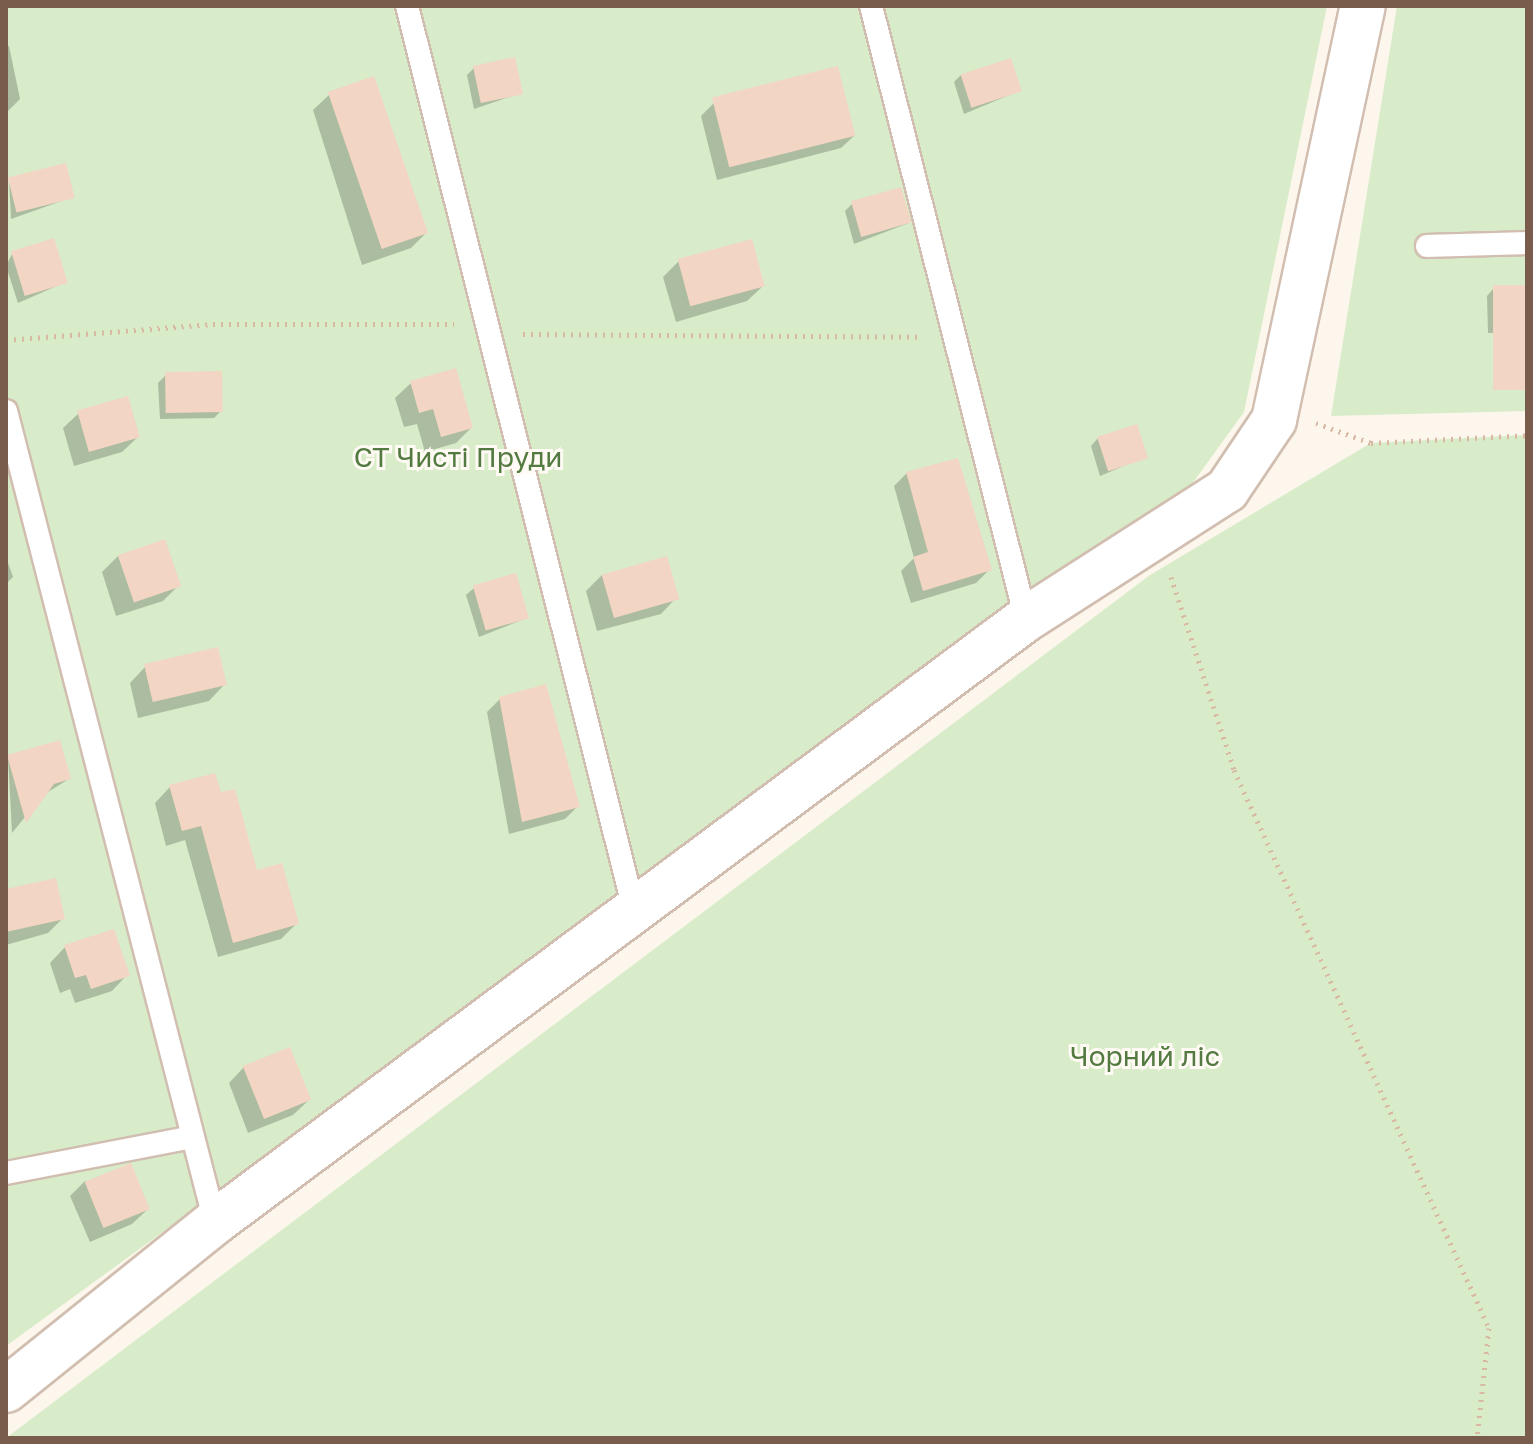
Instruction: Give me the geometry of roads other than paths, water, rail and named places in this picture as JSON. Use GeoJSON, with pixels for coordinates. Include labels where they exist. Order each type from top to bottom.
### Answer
{"type":"FeatureCollection","features":[{"type":"Feature","properties":{"kind":"street"},"geometry":{"type":"LineString","coordinates":[[6,1390],[215,1222],[1026,619],[1159,539],[1227,490],[1276,409],[1363,6]]}},
{"type":"Feature","properties":{"kind":"lane"},"geometry":{"type":"LineString","coordinates":[[407,6],[634,910]]}},
{"type":"Feature","properties":{"kind":"lane"},"geometry":{"type":"LineString","coordinates":[[871,6],[1026,619]]}},
{"type":"Feature","properties":{"kind":"lane"},"geometry":{"type":"LineString","coordinates":[[1427,246],[1527,243]]}},
{"type":"Feature","properties":{"kind":"lane"},"geometry":{"type":"LineString","coordinates":[[6,411],[215,1222]]}},
{"type":"Feature","properties":{"kind":"lane"},"geometry":{"type":"LineString","coordinates":[[6,1173],[193,1137]]}},
{"type":"Feature","properties":{"kind":"park label","name":"СТ Чисті Пруди"},"geometry":{"type":"Point","coordinates":[458,457]}},
{"type":"Feature","properties":{"kind":"park label","name":"Чорний ліс"},"geometry":{"type":"Point","coordinates":[1145,1056]}}]}
